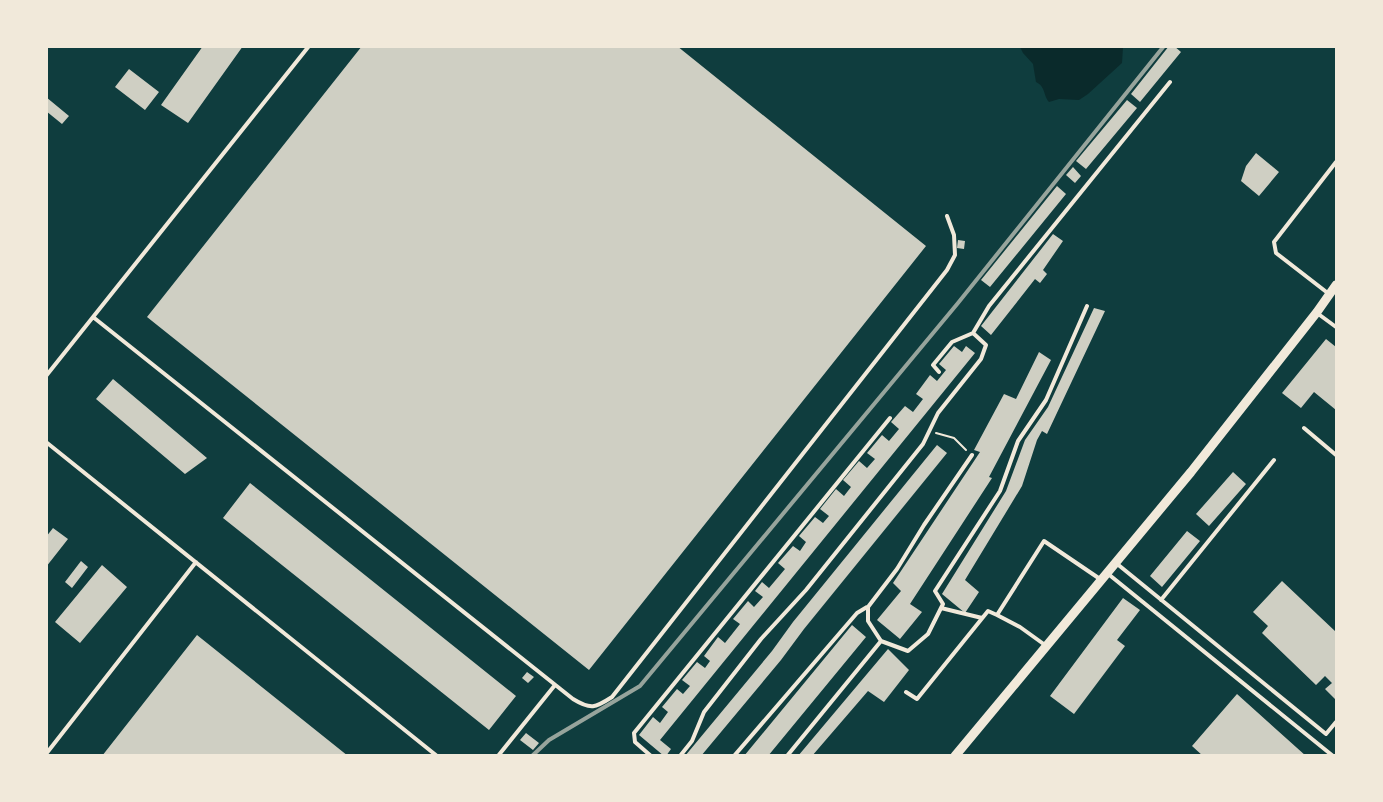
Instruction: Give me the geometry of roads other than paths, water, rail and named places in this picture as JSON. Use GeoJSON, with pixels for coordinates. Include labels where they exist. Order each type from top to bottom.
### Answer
{"type":"FeatureCollection","features":[{"type":"Feature","properties":{"kind":"street"},"geometry":{"type":"LineString","coordinates":[[955,756],[1191,472],[1336,285]]}},
{"type":"Feature","properties":{"kind":"lane"},"geometry":{"type":"LineString","coordinates":[[46,376],[309,46]]}},
{"type":"Feature","properties":{"kind":"lane"},"geometry":{"type":"LineString","coordinates":[[939,372],[933,365],[952,342],[973,333],[989,306],[1170,82]]}},
{"type":"Feature","properties":{"kind":"lane"},"geometry":{"type":"LineString","coordinates":[[1329,295],[1276,253],[1274,242],[1336,162]]}},
{"type":"Feature","properties":{"kind":"lane"},"geometry":{"type":"LineString","coordinates":[[93,317],[573,699],[585,706],[598,706],[612,697],[948,270],[955,255],[954,235],[947,216]]}},
{"type":"Feature","properties":{"kind":"lane"},"geometry":{"type":"LineString","coordinates":[[868,607],[868,621],[880,641],[908,651],[928,634],[943,604],[935,591],[1000,490],[1018,441],[1046,400],[1087,306]]}},
{"type":"Feature","properties":{"kind":"lane"},"geometry":{"type":"LineString","coordinates":[[1317,312],[1336,327]]}},
{"type":"Feature","properties":{"kind":"lane"},"geometry":{"type":"LineString","coordinates":[[680,756],[692,741],[704,712],[761,639],[806,590],[923,444],[938,413],[981,359],[986,345],[973,333]]}},
{"type":"Feature","properties":{"kind":"lane"},"geometry":{"type":"LineString","coordinates":[[651,756],[635,742],[634,733],[890,418]]}},
{"type":"Feature","properties":{"kind":"lane"},"geometry":{"type":"LineString","coordinates":[[1304,428],[1336,454]]}},
{"type":"Feature","properties":{"kind":"lane"},"geometry":{"type":"LineString","coordinates":[[46,442],[436,756]]}},
{"type":"Feature","properties":{"kind":"lane"},"geometry":{"type":"LineString","coordinates":[[734,756],[857,613],[868,607],[897,569],[972,455]]}},
{"type":"Feature","properties":{"kind":"lane"},"geometry":{"type":"LineString","coordinates":[[1161,600],[1274,460]]}},
{"type":"Feature","properties":{"kind":"lane"},"geometry":{"type":"LineString","coordinates":[[997,615],[1044,541],[1104,576],[1333,756]]}},
{"type":"Feature","properties":{"kind":"lane"},"geometry":{"type":"LineString","coordinates":[[46,754],[196,562]]}},
{"type":"Feature","properties":{"kind":"lane"},"geometry":{"type":"LineString","coordinates":[[1115,562],[1326,734],[1336,722]]}},
{"type":"Feature","properties":{"kind":"lane"},"geometry":{"type":"LineString","coordinates":[[941,608],[982,618]]}},
{"type":"Feature","properties":{"kind":"lane"},"geometry":{"type":"LineString","coordinates":[[906,692],[917,699],[988,611],[1020,627],[1046,646]]}},
{"type":"Feature","properties":{"kind":"lane"},"geometry":{"type":"LineString","coordinates":[[787,756],[880,641]]}},
{"type":"Feature","properties":{"kind":"lane"},"geometry":{"type":"LineString","coordinates":[[498,756],[555,685]]}},
{"type":"Feature","properties":{"kind":"water"},"geometry":{"type":"Polygon","coordinates":[[[1020,47],[1123,47],[1122,63],[1079,100],[1059,99],[1049,102],[1041,86],[1036,82],[1033,64],[1020,47]]]}},
{"type":"Feature","properties":{"kind":"railway"},"geometry":{"type":"LineString","coordinates":[[532,756],[549,740],[640,686],[958,303],[1164,46]]}}]}
